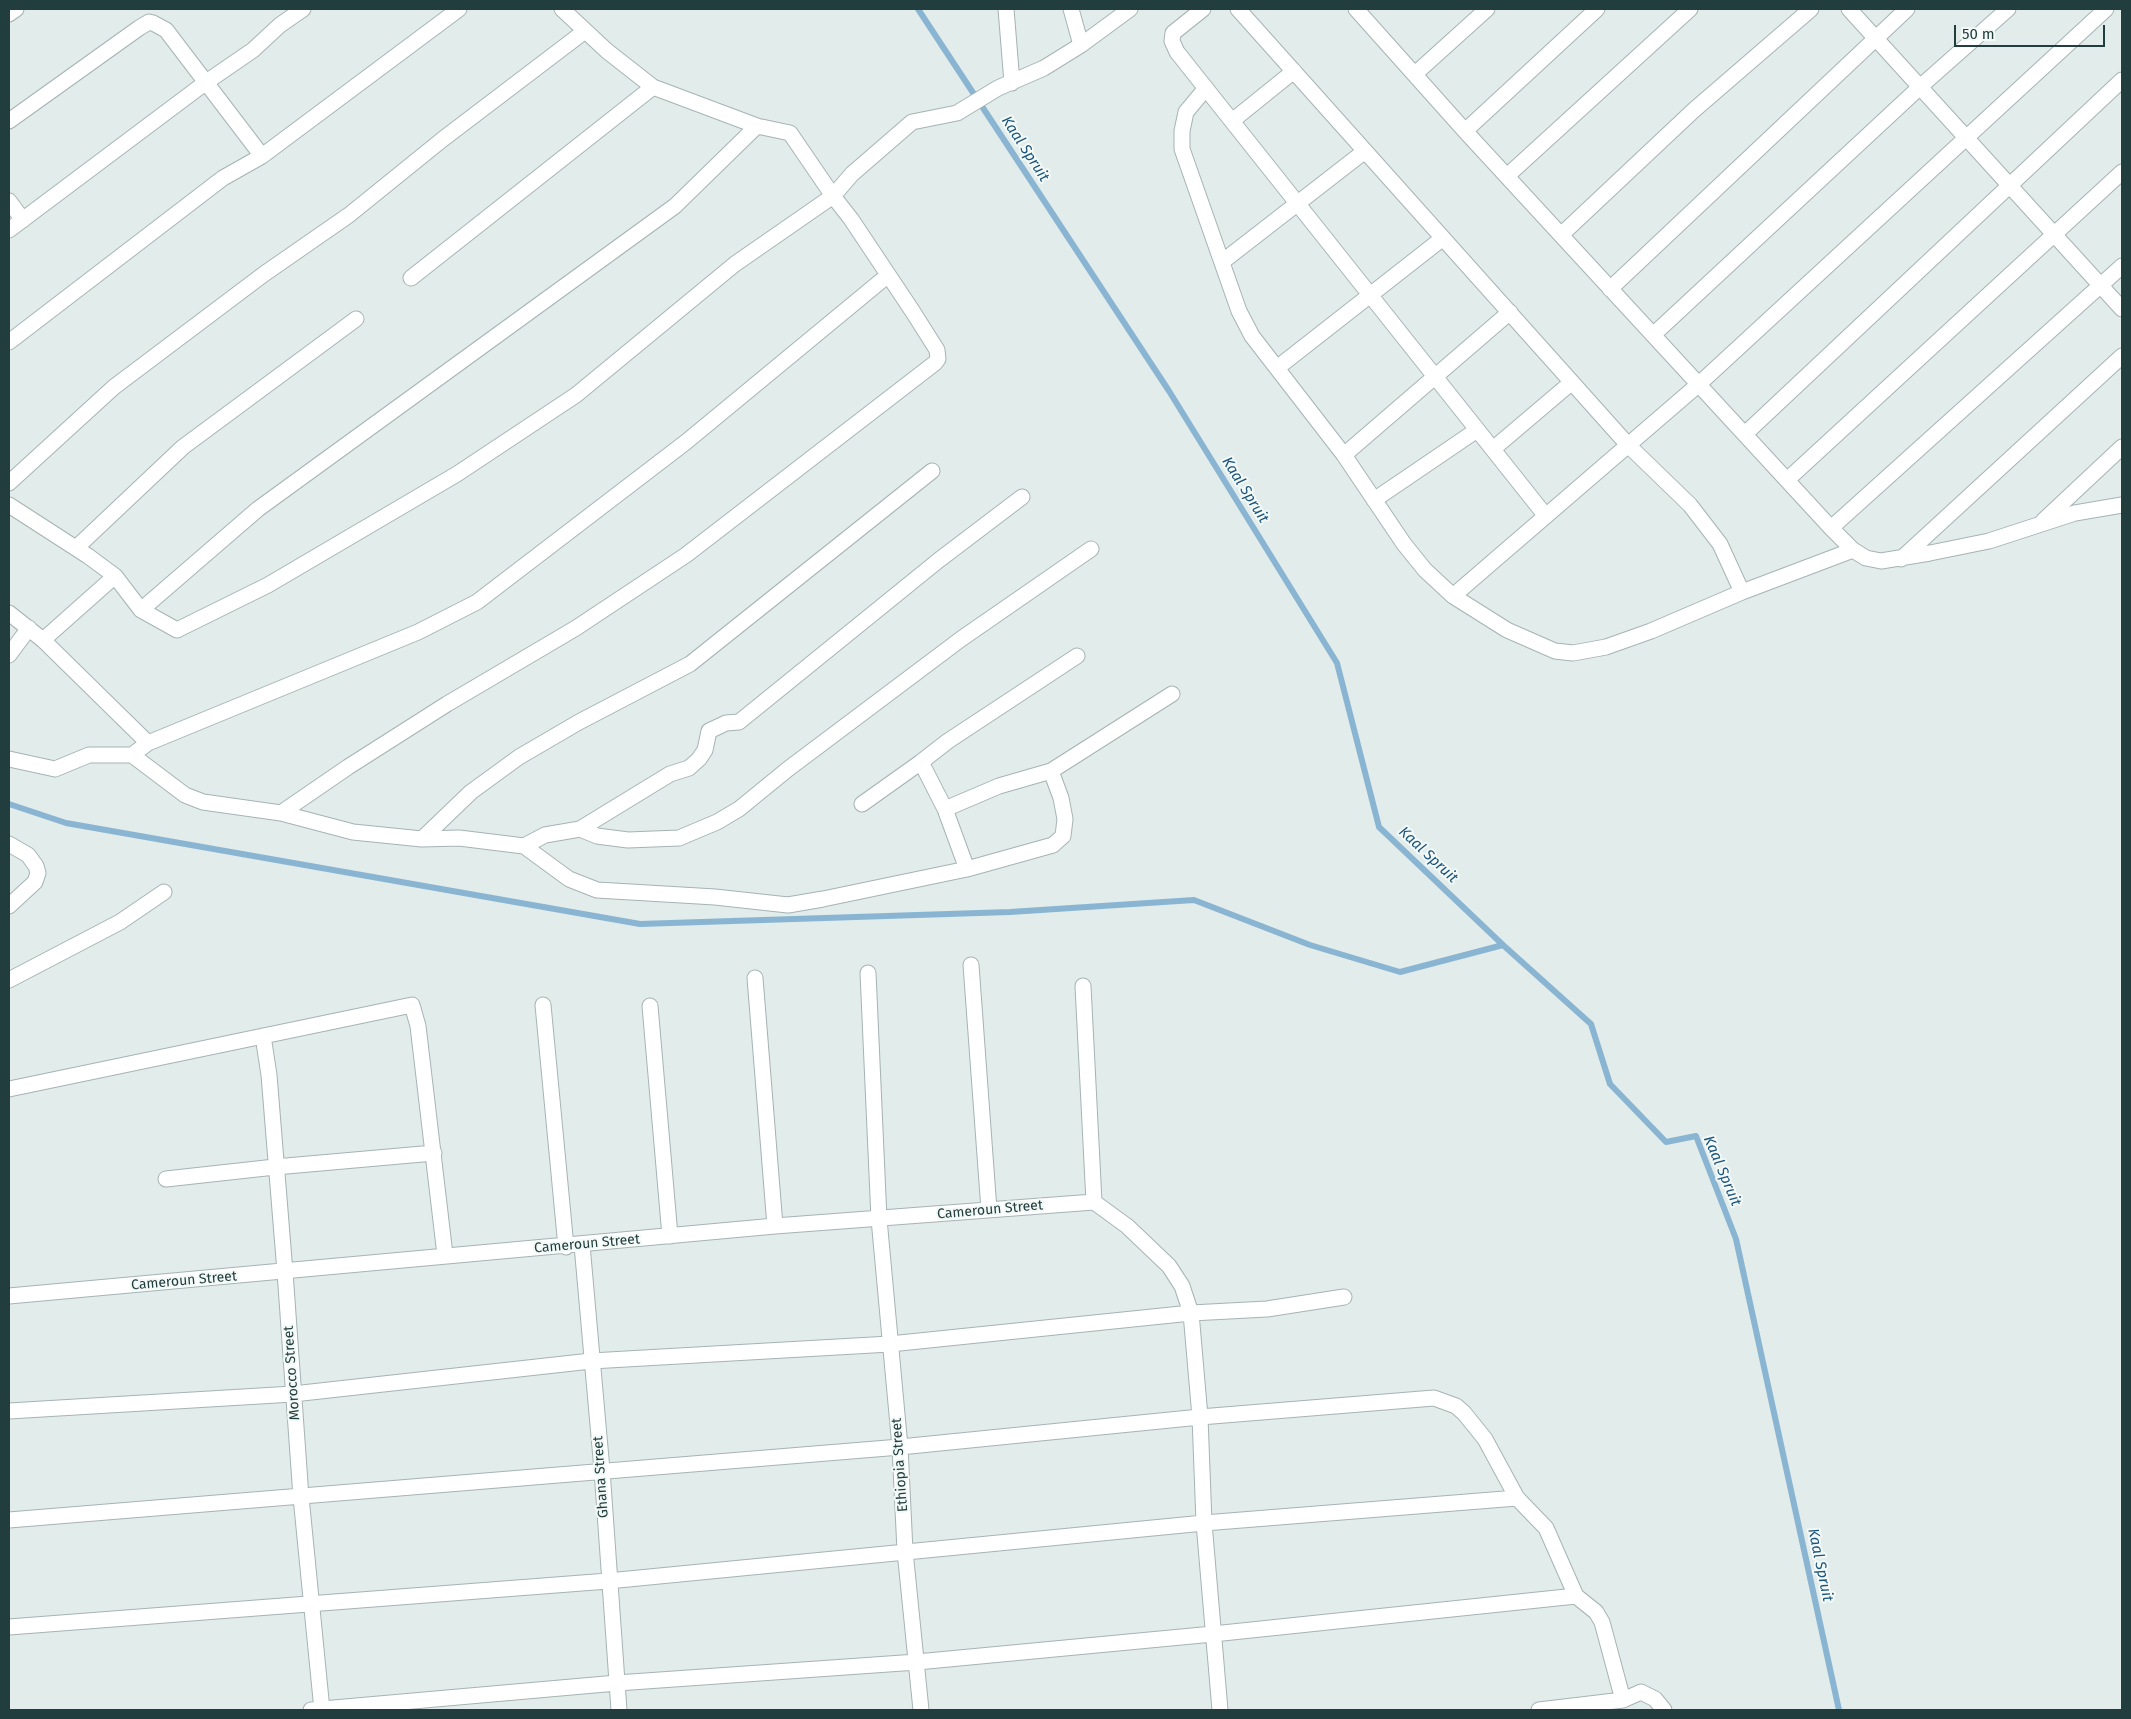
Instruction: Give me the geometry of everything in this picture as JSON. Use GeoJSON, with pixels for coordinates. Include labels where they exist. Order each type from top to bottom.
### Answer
{"type":"FeatureCollection","features":[{"type":"Feature","properties":{"kind":"street"},"geometry":{"type":"LineString","coordinates":[[9,14],[16,9]]}},
{"type":"Feature","properties":{"kind":"street"},"geometry":{"type":"LineString","coordinates":[[9,230],[205,83],[253,50],[303,9]]}},
{"type":"Feature","properties":{"kind":"street"},"geometry":{"type":"LineString","coordinates":[[9,342],[223,178],[262,156],[459,9]]}},
{"type":"Feature","properties":{"kind":"street"},"geometry":{"type":"LineString","coordinates":[[281,812],[364,756],[576,628],[686,555],[930,368],[938,359],[937,350],[851,219],[790,133],[757,126],[653,87],[607,52],[562,9]]}},
{"type":"Feature","properties":{"kind":"street"},"geometry":{"type":"LineString","coordinates":[[1005,86],[1006,9]]}},
{"type":"Feature","properties":{"kind":"street"},"geometry":{"type":"LineString","coordinates":[[1071,9],[1081,45]]}},
{"type":"Feature","properties":{"kind":"street"},"geometry":{"type":"LineString","coordinates":[[9,505],[76,548],[115,576],[141,610],[172,629],[186,626],[268,585],[457,474],[576,395],[736,264],[833,196],[852,174],[912,122],[957,113],[1005,86],[1044,68],[1081,45],[1130,9]]}},
{"type":"Feature","properties":{"kind":"street"},"geometry":{"type":"LineString","coordinates":[[1203,9],[1176,29],[1172,41],[1177,52],[1545,515]]}},
{"type":"Feature","properties":{"kind":"street"},"geometry":{"type":"LineString","coordinates":[[1238,9],[1628,445],[1690,505],[1720,544],[1742,592]]}},
{"type":"Feature","properties":{"kind":"street"},"geometry":{"type":"LineString","coordinates":[[1415,74],[1488,9]]}},
{"type":"Feature","properties":{"kind":"street"},"geometry":{"type":"LineString","coordinates":[[1465,131],[1597,9]]}},
{"type":"Feature","properties":{"kind":"street"},"geometry":{"type":"LineString","coordinates":[[1507,176],[1690,9]]}},
{"type":"Feature","properties":{"kind":"street"},"geometry":{"type":"LineString","coordinates":[[1561,235],[1694,110],[1811,9]]}},
{"type":"Feature","properties":{"kind":"street"},"geometry":{"type":"LineString","coordinates":[[1849,9],[1876,36],[2122,309]]}},
{"type":"Feature","properties":{"kind":"street"},"geometry":{"type":"LineString","coordinates":[[1610,289],[1876,36],[1907,9]]}},
{"type":"Feature","properties":{"kind":"street"},"geometry":{"type":"LineString","coordinates":[[1653,335],[1921,86],[2008,9]]}},
{"type":"Feature","properties":{"kind":"street"},"geometry":{"type":"LineString","coordinates":[[1453,596],[1699,384],[2106,9]]}},
{"type":"Feature","properties":{"kind":"street"},"geometry":{"type":"LineString","coordinates":[[1362,10],[1465,131],[1853,550],[1872,559],[1901,559],[1989,541],[2075,513],[2122,505]]}},
{"type":"Feature","properties":{"kind":"street"},"geometry":{"type":"LineString","coordinates":[[9,121],[149,22],[159,25],[166,30],[262,156]]}},
{"type":"Feature","properties":{"kind":"street"},"geometry":{"type":"LineString","coordinates":[[9,483],[114,387],[264,274],[349,215],[443,138],[585,31]]}},
{"type":"Feature","properties":{"kind":"street"},"geometry":{"type":"LineString","coordinates":[[1232,121],[1294,71]]}},
{"type":"Feature","properties":{"kind":"street"},"geometry":{"type":"LineString","coordinates":[[1745,434],[2122,80]]}},
{"type":"Feature","properties":{"kind":"street"},"geometry":{"type":"LineString","coordinates":[[411,278],[653,87]]}},
{"type":"Feature","properties":{"kind":"street"},"geometry":{"type":"LineString","coordinates":[[1206,88],[1186,112],[1181,144],[1184,162],[1239,311],[1252,336],[1344,455],[1404,544],[1424,570],[1453,596],[1507,630],[1555,651],[1573,653],[1606,646],[1651,631],[1742,592],[1853,550]]}},
{"type":"Feature","properties":{"kind":"street"},"geometry":{"type":"LineString","coordinates":[[141,610],[258,509],[675,206],[757,126]]}},
{"type":"Feature","properties":{"kind":"street"},"geometry":{"type":"LineString","coordinates":[[1222,262],[1365,151]]}},
{"type":"Feature","properties":{"kind":"street"},"geometry":{"type":"LineString","coordinates":[[1787,480],[2122,172]]}},
{"type":"Feature","properties":{"kind":"street"},"geometry":{"type":"LineString","coordinates":[[9,201],[23,220]]}},
{"type":"Feature","properties":{"kind":"street"},"geometry":{"type":"LineString","coordinates":[[1277,368],[1443,238]]}},
{"type":"Feature","properties":{"kind":"street"},"geometry":{"type":"LineString","coordinates":[[1831,528],[2122,266]]}},
{"type":"Feature","properties":{"kind":"street"},"geometry":{"type":"LineString","coordinates":[[9,759],[55,769],[88,755],[132,755],[148,743],[418,632],[477,602],[686,442],[887,276]]}},
{"type":"Feature","properties":{"kind":"street"},"geometry":{"type":"LineString","coordinates":[[1344,455],[1510,312]]}},
{"type":"Feature","properties":{"kind":"street"},"geometry":{"type":"LineString","coordinates":[[76,548],[183,448],[356,320]]}},
{"type":"Feature","properties":{"kind":"street"},"geometry":{"type":"LineString","coordinates":[[1901,559],[2122,356]]}},
{"type":"Feature","properties":{"kind":"street"},"geometry":{"type":"LineString","coordinates":[[1493,449],[1572,382]]}},
{"type":"Feature","properties":{"kind":"street"},"geometry":{"type":"LineString","coordinates":[[1374,500],[1477,430]]}},
{"type":"Feature","properties":{"kind":"street"},"geometry":{"type":"LineString","coordinates":[[2037,526],[2122,447]]}},
{"type":"Feature","properties":{"kind":"street"},"geometry":{"type":"LineString","coordinates":[[422,839],[471,792],[519,758],[608,706],[690,664],[932,471]]}},
{"type":"Feature","properties":{"kind":"street"},"geometry":{"type":"LineString","coordinates":[[524,846],[545,835],[580,829],[670,774],[689,768],[699,759],[704,750],[709,731],[726,723],[739,722],[939,560],[1022,497]]}},
{"type":"Feature","properties":{"kind":"street"},"geometry":{"type":"LineString","coordinates":[[580,829],[597,836],[628,840],[679,838],[717,822],[739,809],[788,769],[953,645],[1091,549]]}},
{"type":"Feature","properties":{"kind":"street"},"geometry":{"type":"LineString","coordinates":[[43,640],[115,576]]}},
{"type":"Feature","properties":{"kind":"street"},"geometry":{"type":"LineString","coordinates":[[9,613],[43,640],[148,743]]}},
{"type":"Feature","properties":{"kind":"street"},"geometry":{"type":"LineString","coordinates":[[9,655],[29,628]]}},
{"type":"Feature","properties":{"kind":"street"},"geometry":{"type":"LineString","coordinates":[[862,804],[948,741],[1077,656]]}},
{"type":"Feature","properties":{"kind":"street"},"geometry":{"type":"LineString","coordinates":[[944,809],[999,786],[1051,771],[1172,694]]}},
{"type":"Feature","properties":{"kind":"street"},"geometry":{"type":"LineString","coordinates":[[132,755],[185,795],[204,802],[281,812],[353,832],[422,839],[459,838],[524,846],[569,879],[597,890],[715,897],[788,905],[824,900],[967,869],[1053,845],[1063,836],[1064,810],[1051,771]]}},
{"type":"Feature","properties":{"kind":"street"},"geometry":{"type":"LineString","coordinates":[[921,762],[944,809],[967,869]]}},
{"type":"Feature","properties":{"kind":"street"},"geometry":{"type":"LineString","coordinates":[[9,844],[28,855],[36,866],[38,873],[35,882],[9,906]]}},
{"type":"Feature","properties":{"kind":"street"},"geometry":{"type":"LineString","coordinates":[[9,980],[120,922],[164,892]]}},
{"type":"Feature","properties":{"kind":"street"},"geometry":{"type":"LineString","coordinates":[[971,965],[989,1210]]}},
{"type":"Feature","properties":{"kind":"street","name":"Ethiopia Street"},"geometry":{"type":"LineString","coordinates":[[868,973],[879,1219],[900,1447],[905,1551],[917,1662],[920,1710]]}},
{"type":"Feature","properties":{"kind":"street"},"geometry":{"type":"LineString","coordinates":[[755,978],[775,1226]]}},
{"type":"Feature","properties":{"kind":"street"},"geometry":{"type":"LineString","coordinates":[[1083,986],[1094,1202],[1127,1226],[1169,1266],[1182,1286],[1191,1313],[1200,1416],[1204,1523],[1220,1710]]}},
{"type":"Feature","properties":{"kind":"street"},"geometry":{"type":"LineString","coordinates":[[543,1004],[566,1247]]}},
{"type":"Feature","properties":{"kind":"street"},"geometry":{"type":"LineString","coordinates":[[9,1089],[412,1005],[418,1026],[445,1255]]}},
{"type":"Feature","properties":{"kind":"street"},"geometry":{"type":"LineString","coordinates":[[650,1006],[670,1236]]}},
{"type":"Feature","properties":{"kind":"street","name":"Morocco Street"},"geometry":{"type":"LineString","coordinates":[[263,1036],[286,1272],[293,1394],[318,1710]]}},
{"type":"Feature","properties":{"kind":"street"},"geometry":{"type":"LineString","coordinates":[[166,1179],[434,1153]]}},
{"type":"Feature","properties":{"kind":"street","name":"Cameroun Street"},"geometry":{"type":"LineString","coordinates":[[9,1296],[286,1272],[445,1255],[566,1247],[775,1226],[1094,1202]]}},
{"type":"Feature","properties":{"kind":"street","name":"Ghana Street"},"geometry":{"type":"LineString","coordinates":[[582,1245],[602,1470],[608,1581],[619,1710]]}},
{"type":"Feature","properties":{"kind":"street"},"geometry":{"type":"LineString","coordinates":[[9,1411],[293,1394],[591,1362],[890,1344],[1191,1313],[1267,1308],[1344,1297]]}},
{"type":"Feature","properties":{"kind":"street"},"geometry":{"type":"LineString","coordinates":[[9,1520],[900,1447],[1200,1416],[1434,1398],[1445,1400],[1460,1409],[1485,1439],[1517,1498],[1546,1528],[1576,1596],[1596,1612],[1602,1622],[1623,1700]]}},
{"type":"Feature","properties":{"kind":"street"},"geometry":{"type":"LineString","coordinates":[[9,1627],[608,1581],[1204,1523],[1517,1498]]}},
{"type":"Feature","properties":{"kind":"street"},"geometry":{"type":"LineString","coordinates":[[318,1710],[617,1683],[917,1662],[1213,1634],[1576,1596]]}},
{"type":"Feature","properties":{"kind":"street"},"geometry":{"type":"LineString","coordinates":[[1539,1710],[1623,1700],[1641,1692],[1656,1700],[1664,1710]]}},
{"type":"Feature","properties":{"kind":"waterway","name":"Kaal Spruit"},"geometry":{"type":"LineString","coordinates":[[918,9],[1169,391],[1337,663],[1379,827],[1503,945],[1591,1024],[1610,1084],[1666,1142],[1696,1136],[1736,1239],[1839,1710]]}},
{"type":"Feature","properties":{"kind":"waterway"},"geometry":{"type":"LineString","coordinates":[[9,804],[66,823],[640,924],[1010,912],[1194,900],[1310,945],[1400,972],[1503,945]]}}]}
